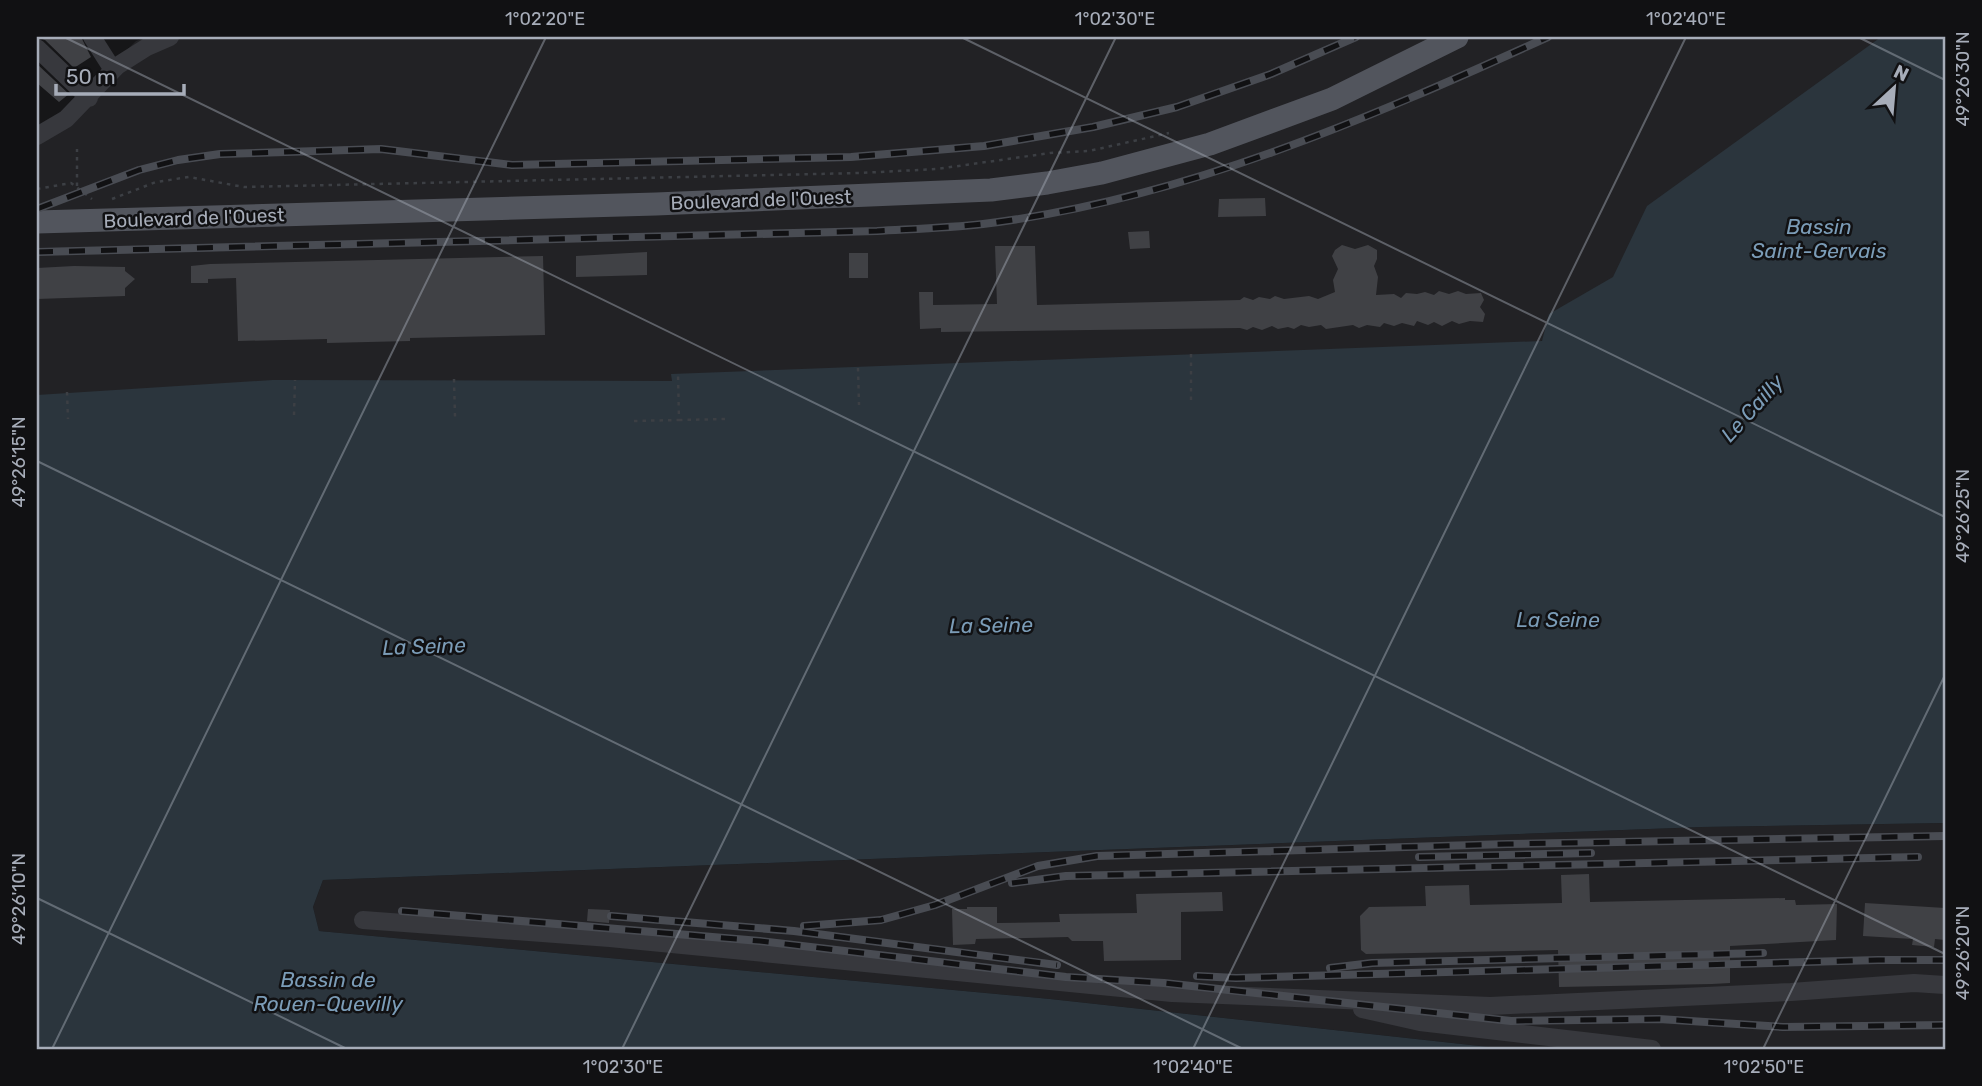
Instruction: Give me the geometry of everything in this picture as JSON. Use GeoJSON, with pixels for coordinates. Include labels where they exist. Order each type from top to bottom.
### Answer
{"type":"FeatureCollection","features":[{"type":"Feature","properties":{"kind":"main road","name":"Boulevard de l'Ouest"},"geometry":{"type":"LineString","coordinates":[[37,222],[670,204],[991,190],[1047,183],[1102,173],[1210,145],[1332,99],[1457,37]]}},
{"type":"Feature","properties":{"kind":"street"},"geometry":{"type":"LineString","coordinates":[[93,37],[113,70]]}},
{"type":"Feature","properties":{"kind":"street"},"geometry":{"type":"LineString","coordinates":[[37,136],[66,120],[113,70],[147,47],[170,37]]}},
{"type":"Feature","properties":{"kind":"street"},"geometry":{"type":"LineString","coordinates":[[37,48],[89,98]]}},
{"type":"Feature","properties":{"kind":"street"},"geometry":{"type":"LineString","coordinates":[[363,920],[610,938],[1172,993],[1314,999],[1489,1006],[1914,984],[1945,985]]}},
{"type":"Feature","properties":{"kind":"street"},"geometry":{"type":"LineString","coordinates":[[1314,999],[1420,1021],[1652,1049]]}},
{"type":"Feature","properties":{"kind":"path"},"geometry":{"type":"LineString","coordinates":[[104,200],[128,195],[156,182],[189,177],[244,187],[860,173],[924,169],[1050,153],[1090,151],[1170,133]]}},
{"type":"Feature","properties":{"kind":"path"},"geometry":{"type":"LineString","coordinates":[[77,186],[78,149]]}},
{"type":"Feature","properties":{"kind":"path"},"geometry":{"type":"LineString","coordinates":[[37,189],[71,183],[88,198],[96,200]]}},
{"type":"Feature","properties":{"kind":"path"},"geometry":{"type":"LineString","coordinates":[[1191,354],[1191,400]]}},
{"type":"Feature","properties":{"kind":"path"},"geometry":{"type":"LineString","coordinates":[[858,368],[859,405]]}},
{"type":"Feature","properties":{"kind":"path"},"geometry":{"type":"LineString","coordinates":[[678,374],[679,420]]}},
{"type":"Feature","properties":{"kind":"path"},"geometry":{"type":"LineString","coordinates":[[454,379],[455,417]]}},
{"type":"Feature","properties":{"kind":"path"},"geometry":{"type":"LineString","coordinates":[[294,415],[295,380]]}},
{"type":"Feature","properties":{"kind":"path"},"geometry":{"type":"LineString","coordinates":[[67,393],[68,419]]}},
{"type":"Feature","properties":{"kind":"path"},"geometry":{"type":"LineString","coordinates":[[634,421],[727,419]]}},
{"type":"Feature","properties":{"kind":"shaded area"},"geometry":{"type":"Polygon","coordinates":[[[146,37],[1945,37],[1866,86],[1536,345],[37,445],[37,126],[64,112],[136,41],[146,37]]]}},
{"type":"Feature","properties":{"kind":"shaded area"},"geometry":{"type":"Polygon","coordinates":[[[1945,823],[1945,1049],[1507,1049],[1050,999],[319,931],[313,907],[323,880],[1702,827],[1945,823]]]}},
{"type":"Feature","properties":{"kind":"water"},"geometry":{"type":"Polygon","coordinates":[[[1881,37],[1945,37],[1945,823],[1702,827],[323,880],[313,907],[319,931],[1050,999],[1507,1049],[37,1049],[37,395],[273,380],[672,381],[671,374],[1542,341],[1549,314],[1613,277],[1647,206],[1881,37]]]}},
{"type":"Feature","properties":{"kind":"building"},"geometry":{"type":"Polygon","coordinates":[[[37,37],[81,37],[91,57],[74,68],[45,40],[37,37]]]}},
{"type":"Feature","properties":{"kind":"building"},"geometry":{"type":"Polygon","coordinates":[[[37,64],[69,94],[59,102],[37,83],[37,64]]]}},
{"type":"Feature","properties":{"kind":"building"},"geometry":{"type":"Polygon","coordinates":[[[1265,198],[1266,216],[1218,217],[1219,199],[1265,198]]]}},
{"type":"Feature","properties":{"kind":"building"},"geometry":{"type":"Polygon","coordinates":[[[1149,231],[1150,248],[1130,249],[1128,232],[1149,231]]]}},
{"type":"Feature","properties":{"kind":"building"},"geometry":{"type":"Polygon","coordinates":[[[1342,245],[1355,249],[1368,245],[1377,250],[1374,266],[1378,277],[1376,295],[1394,294],[1401,298],[1406,293],[1481,293],[1484,300],[1480,307],[1485,314],[1483,322],[1459,324],[1452,321],[1442,326],[1434,322],[1428,325],[1417,321],[1414,326],[1384,323],[1380,327],[1367,325],[1359,328],[1353,325],[1326,329],[1321,325],[1301,325],[1294,329],[1278,329],[1272,326],[1262,330],[1253,327],[1247,330],[941,332],[941,328],[920,329],[919,292],[933,292],[933,305],[997,304],[995,246],[1035,246],[1037,305],[1240,300],[1244,297],[1253,300],[1275,296],[1284,299],[1309,296],[1318,299],[1335,292],[1333,280],[1338,269],[1332,256],[1342,245]]]}},
{"type":"Feature","properties":{"kind":"building"},"geometry":{"type":"Polygon","coordinates":[[[647,252],[647,275],[576,277],[576,256],[647,252]]]}},
{"type":"Feature","properties":{"kind":"building"},"geometry":{"type":"Polygon","coordinates":[[[849,253],[868,253],[868,278],[849,278],[849,253]]]}},
{"type":"Feature","properties":{"kind":"building"},"geometry":{"type":"Polygon","coordinates":[[[543,256],[545,335],[327,343],[327,339],[238,341],[236,278],[191,283],[191,266],[210,264],[543,256]]]}},
{"type":"Feature","properties":{"kind":"building"},"geometry":{"type":"Polygon","coordinates":[[[125,267],[125,271],[135,279],[125,288],[125,296],[37,299],[37,268],[125,267]]]}},
{"type":"Feature","properties":{"kind":"building"},"geometry":{"type":"Polygon","coordinates":[[[1589,874],[1590,902],[1785,898],[1795,900],[1796,905],[1837,904],[1836,940],[1730,946],[1730,983],[1712,984],[1559,987],[1558,950],[1366,954],[1361,950],[1360,916],[1369,907],[1426,906],[1425,886],[1469,885],[1470,905],[1562,903],[1561,875],[1589,874]]]}},
{"type":"Feature","properties":{"kind":"building"},"geometry":{"type":"Polygon","coordinates":[[[1222,892],[1223,911],[1181,912],[1181,960],[1104,961],[1103,941],[1072,941],[1068,937],[976,939],[975,944],[953,945],[952,909],[997,907],[997,923],[1060,922],[1059,914],[1137,913],[1136,894],[1222,892]]]}},
{"type":"Feature","properties":{"kind":"building"},"geometry":{"type":"Polygon","coordinates":[[[1865,903],[1945,908],[1945,940],[1935,939],[1934,947],[1912,945],[1913,939],[1863,936],[1865,903]]]}},
{"type":"Feature","properties":{"kind":"building"},"geometry":{"type":"Polygon","coordinates":[[[588,909],[610,910],[609,923],[587,921],[588,909]]]}},
{"type":"Feature","properties":{"kind":"railway"},"geometry":{"type":"LineString","coordinates":[[37,209],[139,170],[178,160],[220,154],[381,149],[512,165],[851,157],[984,146],[1093,127],[1177,107],[1271,74],[1356,37]]}},
{"type":"Feature","properties":{"kind":"railway"},"geometry":{"type":"LineString","coordinates":[[37,252],[877,231],[983,224],[1130,196],[1201,176],[1342,126],[1548,37]]}},
{"type":"Feature","properties":{"kind":"railway"},"geometry":{"type":"LineString","coordinates":[[804,926],[881,920],[935,905],[1038,866],[1097,856],[1508,844],[1945,836]]}},
{"type":"Feature","properties":{"kind":"railway"},"geometry":{"type":"LineString","coordinates":[[1419,857],[1591,853]]}},
{"type":"Feature","properties":{"kind":"railway"},"geometry":{"type":"LineString","coordinates":[[1012,883],[1066,876],[1918,857]]}},
{"type":"Feature","properties":{"kind":"railway"},"geometry":{"type":"LineString","coordinates":[[402,911],[760,941],[1066,977],[1164,983],[1511,1021],[1659,1019],[1783,1027],[1945,1025]]}},
{"type":"Feature","properties":{"kind":"railway"},"geometry":{"type":"LineString","coordinates":[[611,916],[794,931],[1057,965]]}},
{"type":"Feature","properties":{"kind":"railway"},"geometry":{"type":"LineString","coordinates":[[1330,968],[1372,963],[1763,953]]}},
{"type":"Feature","properties":{"kind":"railway"},"geometry":{"type":"LineString","coordinates":[[1197,976],[1236,978],[1945,960]]}},
{"type":"Feature","properties":{"kind":"water label","name":"Bassin Saint-Gervais"},"geometry":{"type":"Point","coordinates":[1819,238]}},
{"type":"Feature","properties":{"kind":"water label","name":"Le Cailly"},"geometry":{"type":"Point","coordinates":[1752,408]}},
{"type":"Feature","properties":{"kind":"water label","name":"La Seine"},"geometry":{"type":"Point","coordinates":[1558,619]}},
{"type":"Feature","properties":{"kind":"water label","name":"La Seine"},"geometry":{"type":"Point","coordinates":[991,625]}},
{"type":"Feature","properties":{"kind":"water label","name":"La Seine"},"geometry":{"type":"Point","coordinates":[424,646]}},
{"type":"Feature","properties":{"kind":"water label","name":"Bassin de Rouen-Quevilly"},"geometry":{"type":"Point","coordinates":[328,991]}}]}
